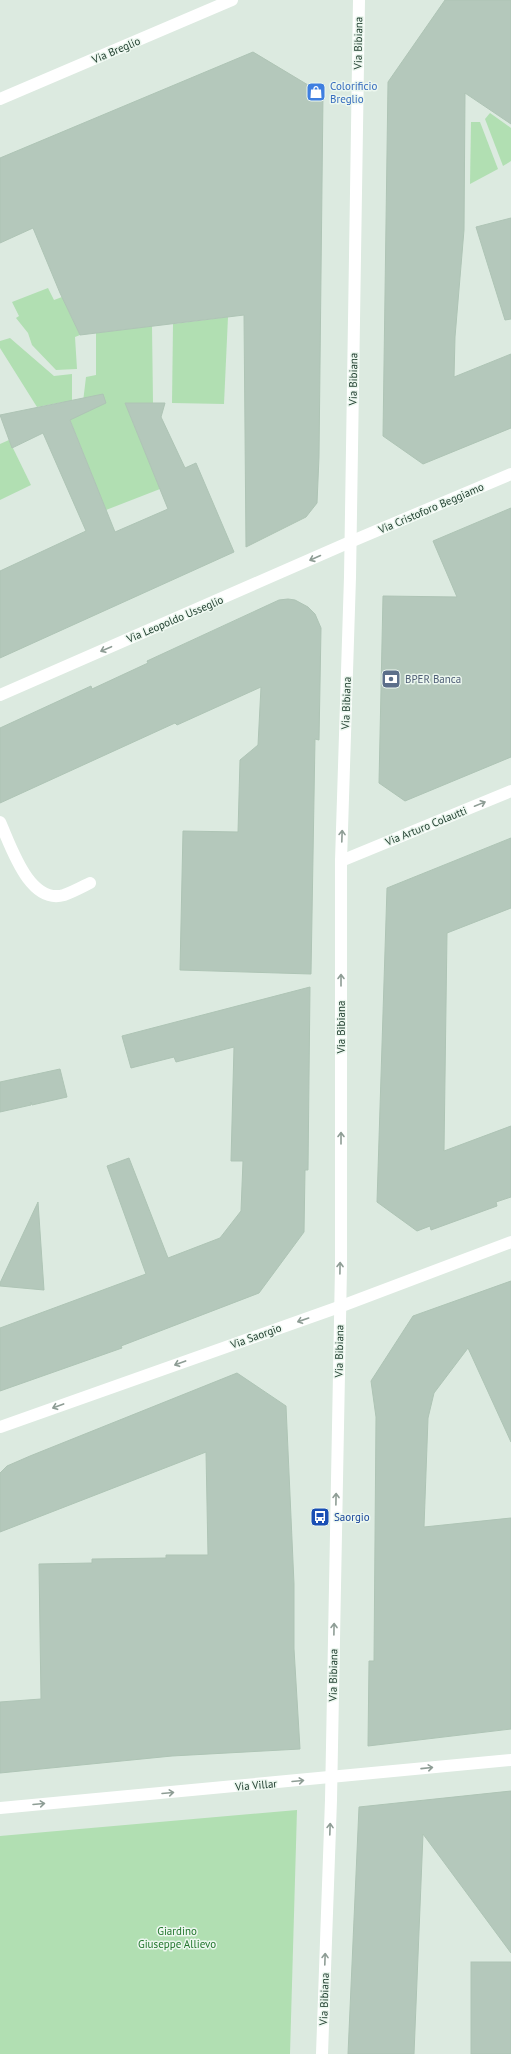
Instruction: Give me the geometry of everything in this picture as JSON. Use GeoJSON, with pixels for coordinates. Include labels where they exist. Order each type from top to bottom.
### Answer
{"type":"FeatureCollection","features":[{"type":"Feature","properties":{"kind":"street","name":"Via Breglio"},"geometry":{"type":"LineString","coordinates":[[0,99],[232,0]]}},
{"type":"Feature","properties":{"kind":"street","name":"Via Bibiana"},"geometry":{"type":"LineString","coordinates":[[322,2054],[331,1778],[340,1307],[341,862],[350,542],[359,0]]}},
{"type":"Feature","properties":{"kind":"street","name":"Via Cristoforo Beggiamo"},"geometry":{"type":"LineString","coordinates":[[350,542],[511,474]]}},
{"type":"Feature","properties":{"kind":"street","name":"Via Leopoldo Usseglio"},"geometry":{"type":"LineString","coordinates":[[0,695],[350,542]]}},
{"type":"Feature","properties":{"kind":"street","name":"Via Arturo Colautti"},"geometry":{"type":"LineString","coordinates":[[341,862],[511,791]]}},
{"type":"Feature","properties":{"kind":"street"},"geometry":{"type":"LineString","coordinates":[[0,822],[25,875],[34,887],[54,896],[64,895],[90,883]]}},
{"type":"Feature","properties":{"kind":"street","name":"Via Saorgio"},"geometry":{"type":"LineString","coordinates":[[0,1427],[340,1307],[511,1242]]}},
{"type":"Feature","properties":{"kind":"street","name":"Via Villar"},"geometry":{"type":"LineString","coordinates":[[0,1808],[511,1760]]}},
{"type":"Feature","properties":{"kind":"green space"},"geometry":{"type":"Polygon","coordinates":[[[490,113],[511,128],[511,161],[503,166],[485,119],[490,113]]]}},
{"type":"Feature","properties":{"kind":"green space"},"geometry":{"type":"Polygon","coordinates":[[[471,122],[480,122],[498,169],[470,184],[471,122]]]}},
{"type":"Feature","properties":{"kind":"green space"},"geometry":{"type":"Polygon","coordinates":[[[48,288],[54,300],[62,297],[80,335],[75,337],[77,369],[56,370],[32,345],[28,333],[16,318],[19,316],[12,302],[48,288]]]}},
{"type":"Feature","properties":{"kind":"green space"},"geometry":{"type":"Polygon","coordinates":[[[228,317],[224,404],[172,403],[173,324],[228,317]]]}},
{"type":"Feature","properties":{"kind":"green space"},"geometry":{"type":"Polygon","coordinates":[[[152,326],[153,403],[125,403],[160,489],[106,510],[63,402],[37,407],[0,348],[0,341],[10,338],[54,376],[72,374],[72,402],[83,402],[86,377],[96,375],[96,333],[152,326]]]}},
{"type":"Feature","properties":{"kind":"green space"},"geometry":{"type":"Polygon","coordinates":[[[9,440],[31,485],[0,500],[0,444],[9,440]]]}},
{"type":"Feature","properties":{"kind":"green space","name":"Giardino Giuseppe Allievo"},"geometry":{"type":"Polygon","coordinates":[[[297,1810],[290,2054],[0,2054],[0,1836],[297,1810]]]}},
{"type":"Feature","properties":{"kind":"building"},"geometry":{"type":"Polygon","coordinates":[[[445,0],[511,0],[511,124],[465,93],[464,230],[455,337],[454,377],[511,354],[511,428],[423,464],[383,436],[388,82],[445,0]]]}},
{"type":"Feature","properties":{"kind":"building"},"geometry":{"type":"Polygon","coordinates":[[[253,52],[323,94],[319,457],[317,503],[306,517],[246,547],[244,315],[80,335],[60,293],[33,228],[0,243],[0,158],[253,52]]]}},
{"type":"Feature","properties":{"kind":"building"},"geometry":{"type":"Polygon","coordinates":[[[511,218],[511,319],[505,320],[476,227],[511,218]]]}},
{"type":"Feature","properties":{"kind":"building"},"geometry":{"type":"Polygon","coordinates":[[[103,394],[106,403],[70,420],[115,532],[168,509],[125,403],[165,403],[161,417],[185,468],[196,463],[234,552],[0,658],[0,571],[86,531],[43,433],[12,448],[0,415],[103,394]]]}},
{"type":"Feature","properties":{"kind":"building"},"geometry":{"type":"Polygon","coordinates":[[[511,508],[511,757],[405,801],[379,783],[383,596],[457,597],[433,541],[511,508]]]}},
{"type":"Feature","properties":{"kind":"building"},"geometry":{"type":"Polygon","coordinates":[[[279,600],[295,600],[308,607],[315,614],[321,628],[319,740],[315,739],[311,974],[180,970],[183,831],[238,832],[240,760],[258,745],[261,687],[177,725],[175,723],[0,803],[0,728],[91,686],[92,689],[148,663],[147,661],[279,600]]]}},
{"type":"Feature","properties":{"kind":"building"},"geometry":{"type":"Polygon","coordinates":[[[511,838],[511,908],[447,933],[444,1151],[511,1126],[511,1197],[496,1202],[497,1206],[431,1230],[430,1226],[417,1231],[377,1202],[387,888],[511,838]]]}},
{"type":"Feature","properties":{"kind":"building"},"geometry":{"type":"Polygon","coordinates":[[[310,987],[308,1170],[305,1170],[304,1232],[259,1293],[121,1346],[122,1348],[0,1391],[0,1328],[146,1274],[107,1166],[129,1158],[168,1258],[220,1238],[241,1211],[243,1161],[231,1161],[234,1047],[176,1062],[174,1057],[131,1068],[122,1036],[310,987]]]}},
{"type":"Feature","properties":{"kind":"building"},"geometry":{"type":"Polygon","coordinates":[[[60,1069],[67,1097],[32,1105],[31,1102],[31,1105],[0,1112],[0,1082],[60,1069]]]}},
{"type":"Feature","properties":{"kind":"building"},"geometry":{"type":"Polygon","coordinates":[[[38,1202],[44,1290],[0,1286],[0,1283],[38,1202]]]}},
{"type":"Feature","properties":{"kind":"building"},"geometry":{"type":"Polygon","coordinates":[[[511,1281],[511,1442],[468,1348],[434,1393],[428,1418],[424,1527],[511,1518],[511,1729],[368,1746],[369,1661],[374,1661],[376,1417],[371,1381],[413,1316],[511,1281]]]}},
{"type":"Feature","properties":{"kind":"building"},"geometry":{"type":"Polygon","coordinates":[[[237,1373],[286,1406],[294,1584],[294,1649],[300,1749],[172,1756],[0,1773],[0,1702],[41,1699],[39,1564],[92,1563],[92,1559],[166,1558],[166,1555],[208,1555],[206,1452],[0,1532],[0,1473],[7,1466],[30,1456],[237,1373]]]}},
{"type":"Feature","properties":{"kind":"building"},"geometry":{"type":"Polygon","coordinates":[[[511,1791],[511,1953],[423,1834],[414,2054],[348,2054],[359,1807],[511,1791]]]}},
{"type":"Feature","properties":{"kind":"building"},"geometry":{"type":"Polygon","coordinates":[[[471,1962],[511,1962],[511,2054],[471,2054],[471,1962]]]}},
{"type":"Feature","properties":{"kind":"place","name":"Colorificio Breglio"},"geometry":{"type":"Point","coordinates":[316,92]}},
{"type":"Feature","properties":{"kind":"place","name":"BPER Banca"},"geometry":{"type":"Point","coordinates":[391,679]}},
{"type":"Feature","properties":{"kind":"place","name":"Saorgio"},"geometry":{"type":"Point","coordinates":[320,1517]}}]}
